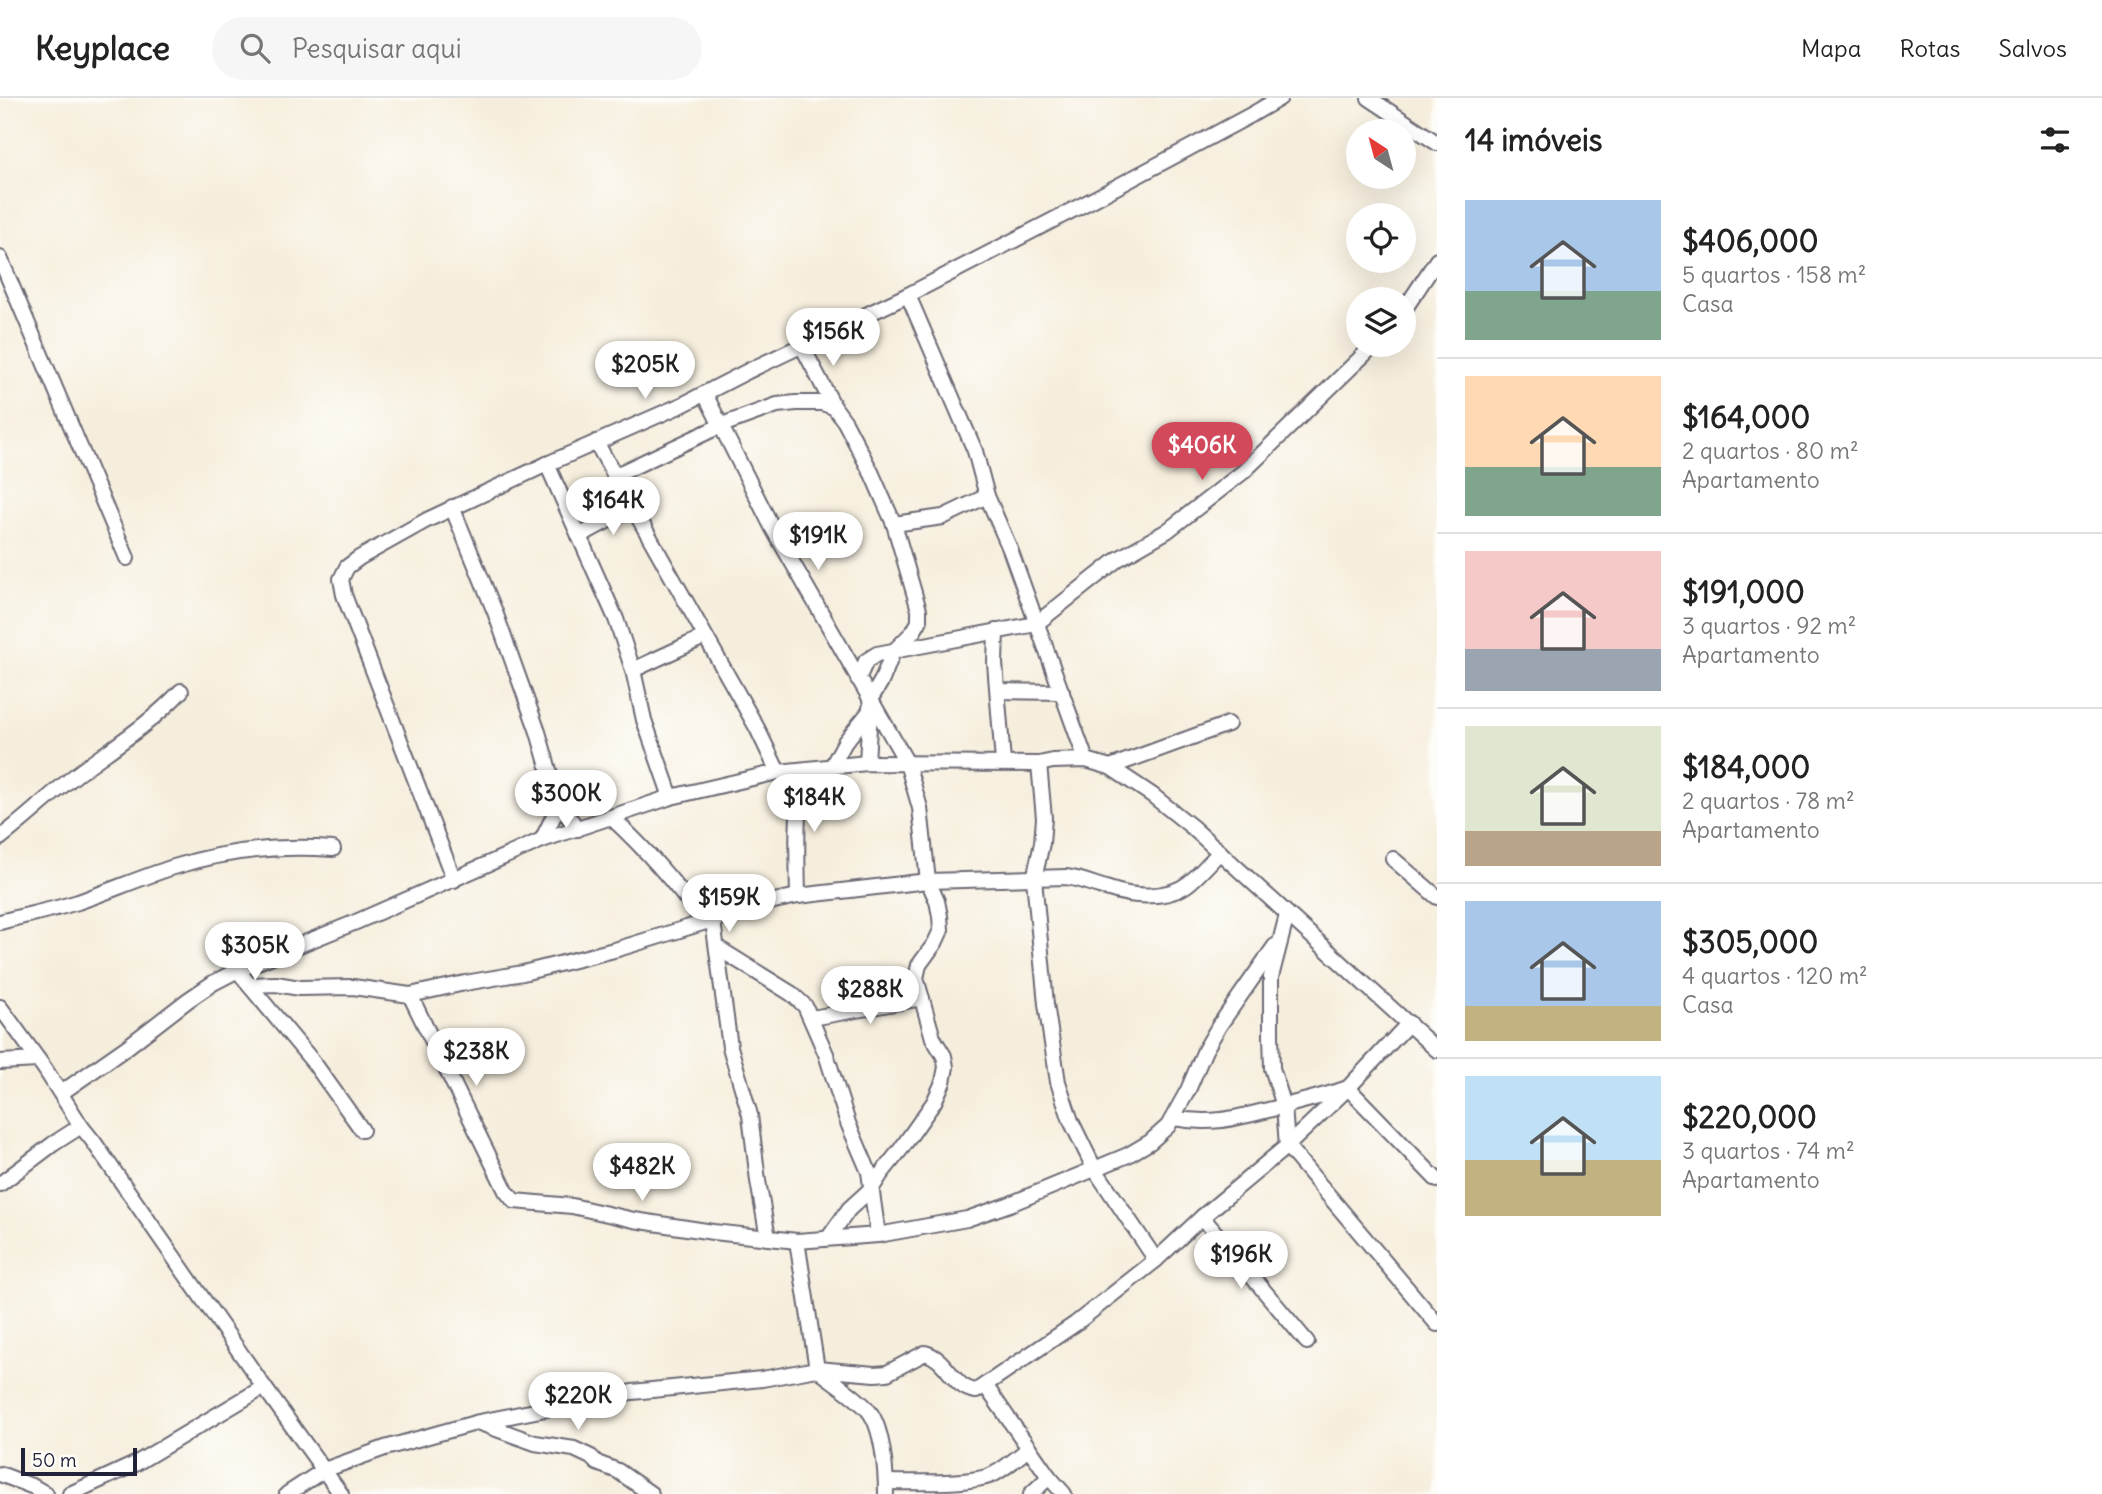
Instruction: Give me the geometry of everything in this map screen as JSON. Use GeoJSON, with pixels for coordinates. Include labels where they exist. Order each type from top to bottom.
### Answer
{"type":"FeatureCollection","features":[{"type":"Feature","properties":{"kind":"street"},"geometry":{"type":"LineString","coordinates":[[454,880],[344,595],[341,579],[347,568],[359,558],[453,507],[705,394],[908,295],[1251,116],[1280,98]]}},
{"type":"Feature","properties":{"kind":"street"},"geometry":{"type":"LineString","coordinates":[[1369,98],[1437,143]]}},
{"type":"Feature","properties":{"kind":"street"},"geometry":{"type":"LineString","coordinates":[[0,258],[127,558]]}},
{"type":"Feature","properties":{"kind":"street"},"geometry":{"type":"LineString","coordinates":[[1416,292],[1437,260]]}},
{"type":"Feature","properties":{"kind":"street"},"geometry":{"type":"LineString","coordinates":[[908,295],[975,451],[987,496],[1010,549],[1086,760]]}},
{"type":"Feature","properties":{"kind":"street"},"geometry":{"type":"LineString","coordinates":[[802,346],[834,407],[855,438],[894,524],[919,610],[919,622],[894,652],[870,705],[832,766]]}},
{"type":"Feature","properties":{"kind":"street"},"geometry":{"type":"LineString","coordinates":[[858,679],[866,661],[877,654],[1036,624],[1126,553],[1167,531],[1243,472],[1362,357]]}},
{"type":"Feature","properties":{"kind":"street"},"geometry":{"type":"LineString","coordinates":[[705,394],[772,527],[870,705],[907,763],[920,808],[928,881],[937,901],[941,930],[919,965],[916,978],[933,1038],[944,1056],[946,1067],[943,1082],[934,1102],[901,1150],[872,1188],[849,1209],[829,1237]]}},
{"type":"Feature","properties":{"kind":"street"},"geometry":{"type":"LineString","coordinates":[[614,476],[722,425],[784,404],[822,403],[834,407]]}},
{"type":"Feature","properties":{"kind":"street"},"geometry":{"type":"LineString","coordinates":[[596,442],[757,727],[778,772]]}},
{"type":"Feature","properties":{"kind":"street"},"geometry":{"type":"LineString","coordinates":[[547,464],[616,619],[645,720],[671,797]]}},
{"type":"Feature","properties":{"kind":"street"},"geometry":{"type":"LineString","coordinates":[[894,524],[943,517],[987,496]]}},
{"type":"Feature","properties":{"kind":"street"},"geometry":{"type":"LineString","coordinates":[[453,507],[538,732],[559,805],[578,829]]}},
{"type":"Feature","properties":{"kind":"street"},"geometry":{"type":"LineString","coordinates":[[579,536],[631,508]]}},
{"type":"Feature","properties":{"kind":"street"},"geometry":{"type":"LineString","coordinates":[[996,631],[995,663],[1003,762]]}},
{"type":"Feature","properties":{"kind":"street"},"geometry":{"type":"LineString","coordinates":[[632,670],[704,637]]}},
{"type":"Feature","properties":{"kind":"street"},"geometry":{"type":"LineString","coordinates":[[0,838],[60,787],[138,730],[181,691]]}},
{"type":"Feature","properties":{"kind":"street"},"geometry":{"type":"LineString","coordinates":[[998,691],[1062,692]]}},
{"type":"Feature","properties":{"kind":"street"},"geometry":{"type":"LineString","coordinates":[[867,763],[870,705]]}},
{"type":"Feature","properties":{"kind":"street"},"geometry":{"type":"LineString","coordinates":[[1110,766],[1228,724]]}},
{"type":"Feature","properties":{"kind":"street"},"geometry":{"type":"LineString","coordinates":[[61,1093],[213,983],[542,840],[671,797],[778,772],[867,763],[1039,764],[1086,760],[1110,766],[1152,794],[1220,852],[1437,1050]]}},
{"type":"Feature","properties":{"kind":"street"},"geometry":{"type":"LineString","coordinates":[[1039,764],[1044,830],[1034,880],[1054,1061],[1071,1121],[1094,1168],[1156,1260]]}},
{"type":"Feature","properties":{"kind":"street"},"geometry":{"type":"LineString","coordinates":[[798,896],[796,844],[802,771]]}},
{"type":"Feature","properties":{"kind":"street"},"geometry":{"type":"LineString","coordinates":[[542,840],[559,805]]}},
{"type":"Feature","properties":{"kind":"street"},"geometry":{"type":"LineString","coordinates":[[612,818],[652,856],[708,922],[718,948],[730,1046],[750,1115],[768,1238]]}},
{"type":"Feature","properties":{"kind":"street"},"geometry":{"type":"LineString","coordinates":[[0,922],[51,910],[210,857],[284,847],[333,849]]}},
{"type":"Feature","properties":{"kind":"street"},"geometry":{"type":"LineString","coordinates":[[249,985],[354,987],[411,995],[594,955],[774,901],[928,881],[1077,878],[1136,895],[1163,893],[1188,884],[1220,852]]}},
{"type":"Feature","properties":{"kind":"street"},"geometry":{"type":"LineString","coordinates":[[1393,859],[1437,897]]}},
{"type":"Feature","properties":{"kind":"street"},"geometry":{"type":"LineString","coordinates":[[687,927],[690,903]]}},
{"type":"Feature","properties":{"kind":"street"},"geometry":{"type":"LineString","coordinates":[[1287,915],[1271,977],[1272,1068],[1284,1106],[1287,1146],[1437,1324]]}},
{"type":"Feature","properties":{"kind":"street"},"geometry":{"type":"LineString","coordinates":[[411,995],[506,1191],[514,1201],[572,1206],[634,1220],[797,1241],[878,1235],[967,1219],[1031,1195],[1150,1142],[1168,1126],[1219,1026],[1281,938]]}},
{"type":"Feature","properties":{"kind":"street"},"geometry":{"type":"LineString","coordinates":[[718,948],[800,1000],[812,1018],[848,1123],[865,1159],[878,1235]]}},
{"type":"Feature","properties":{"kind":"street"},"geometry":{"type":"LineString","coordinates":[[238,970],[314,1063],[362,1130]]}},
{"type":"Feature","properties":{"kind":"street"},"geometry":{"type":"LineString","coordinates":[[812,1018],[922,999]]}},
{"type":"Feature","properties":{"kind":"street"},"geometry":{"type":"LineString","coordinates":[[1,1012],[38,1060],[81,1126],[341,1494]]}},
{"type":"Feature","properties":{"kind":"street"},"geometry":{"type":"LineString","coordinates":[[287,1494],[324,1470],[385,1448],[479,1422],[632,1392],[762,1379],[817,1369],[887,1373],[926,1353],[937,1358],[962,1387],[976,1391],[1075,1324],[1156,1260],[1202,1217],[1287,1146],[1348,1088],[1409,1023]]}},
{"type":"Feature","properties":{"kind":"street"},"geometry":{"type":"LineString","coordinates":[[0,1062],[38,1060]]}},
{"type":"Feature","properties":{"kind":"street"},"geometry":{"type":"LineString","coordinates":[[1173,1118],[1197,1123],[1231,1120],[1309,1101],[1348,1088]]}},
{"type":"Feature","properties":{"kind":"street"},"geometry":{"type":"LineString","coordinates":[[1348,1088],[1437,1180]]}},
{"type":"Feature","properties":{"kind":"street"},"geometry":{"type":"LineString","coordinates":[[0,1184],[52,1144],[81,1126]]}},
{"type":"Feature","properties":{"kind":"street"},"geometry":{"type":"LineString","coordinates":[[1202,1217],[1307,1342]]}},
{"type":"Feature","properties":{"kind":"street"},"geometry":{"type":"LineString","coordinates":[[797,1241],[817,1369],[870,1413],[883,1453],[886,1488],[993,1475],[1029,1448]]}},
{"type":"Feature","properties":{"kind":"street"},"geometry":{"type":"LineString","coordinates":[[985,1385],[1049,1477],[1064,1494]]}},
{"type":"Feature","properties":{"kind":"street"},"geometry":{"type":"LineString","coordinates":[[70,1494],[135,1464],[264,1387]]}},
{"type":"Feature","properties":{"kind":"street"},"geometry":{"type":"LineString","coordinates":[[479,1422],[535,1443],[574,1449],[597,1463],[618,1471],[651,1494]]}},
{"type":"Feature","properties":{"kind":"street"},"geometry":{"type":"LineString","coordinates":[[0,1474],[46,1494]]}},
{"type":"Feature","properties":{"kind":"street"},"geometry":{"type":"LineString","coordinates":[[1031,1494],[1049,1477]]}}]}
